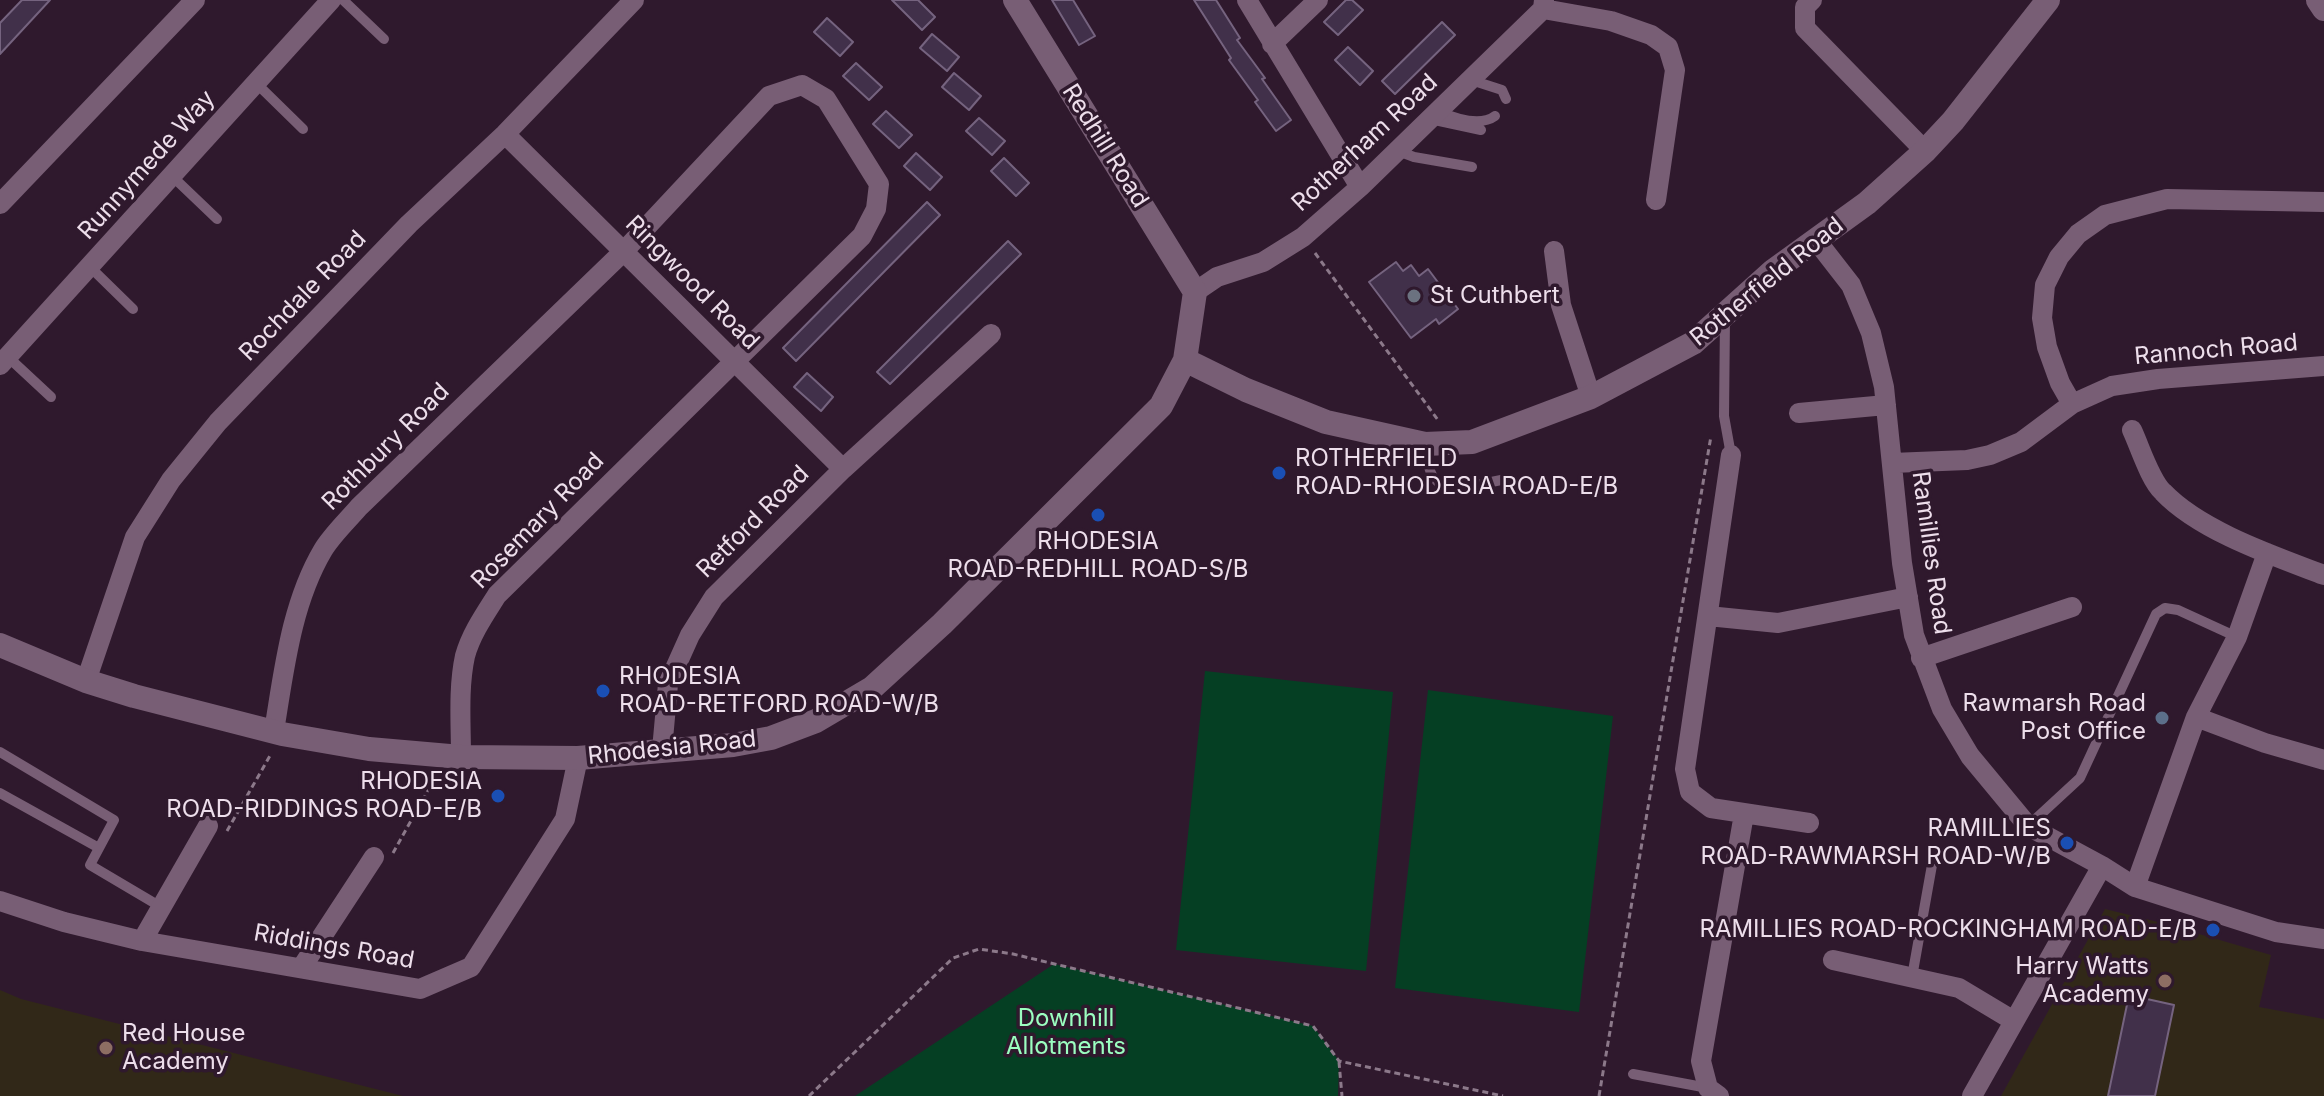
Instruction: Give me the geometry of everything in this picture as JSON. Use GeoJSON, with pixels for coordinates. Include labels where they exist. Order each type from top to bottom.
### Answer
{"type":"FeatureCollection","features":[{"type":"Feature","properties":{"kind":"street"},"geometry":{"type":"LineString","coordinates":[[0,204],[195,0]]}},
{"type":"Feature","properties":{"kind":"street","name":"Runnymede Way"},"geometry":{"type":"LineString","coordinates":[[4,361],[331,0]]}},
{"type":"Feature","properties":{"kind":"street","name":"Rochdale Road"},"geometry":{"type":"LineString","coordinates":[[86,681],[135,537],[171,480],[218,422],[409,224],[505,134],[634,0]]}},
{"type":"Feature","properties":{"kind":"street","name":"Redhill Road"},"geometry":{"type":"LineString","coordinates":[[1015,0],[1195,292]]}},
{"type":"Feature","properties":{"kind":"street"},"geometry":{"type":"LineString","coordinates":[[1247,0],[1360,187]]}},
{"type":"Feature","properties":{"kind":"street"},"geometry":{"type":"LineString","coordinates":[[1272,44],[1318,0]]}},
{"type":"Feature","properties":{"kind":"street"},"geometry":{"type":"LineString","coordinates":[[1812,0],[1805,7],[1805,28],[1925,151]]}},
{"type":"Feature","properties":{"kind":"street","name":"Rotherfield Road"},"geometry":{"type":"LineString","coordinates":[[1185,360],[1246,390],[1326,422],[1425,444],[1472,442],[1591,397],[1693,343],[1773,271],[1867,203],[1953,121],[2048,0]]}},
{"type":"Feature","properties":{"kind":"street"},"geometry":{"type":"LineString","coordinates":[[2318,0],[2324,9]]}},
{"type":"Feature","properties":{"kind":"street"},"geometry":{"type":"LineString","coordinates":[[1543,5],[1611,21],[1651,35],[1668,47],[1675,70],[1656,200]]}},
{"type":"Feature","properties":{"kind":"street","name":"Rotherham Road"},"geometry":{"type":"LineString","coordinates":[[1195,292],[1217,277],[1263,262],[1303,237],[1398,151],[1543,5]]}},
{"type":"Feature","properties":{"kind":"street","name":"Rothbury Road"},"geometry":{"type":"LineString","coordinates":[[278,733],[289,643],[305,590],[323,550],[359,507],[624,251],[769,96],[802,85],[826,99],[879,184],[876,209],[862,236],[734,361]]}},
{"type":"Feature","properties":{"kind":"street","name":"Ringwood Road"},"geometry":{"type":"LineString","coordinates":[[505,134],[843,469]]}},
{"type":"Feature","properties":{"kind":"street"},"geometry":{"type":"LineString","coordinates":[[2072,404],[2060,383],[2047,347],[2042,318],[2045,285],[2059,257],[2078,234],[2105,215],[2167,199],[2324,202]]}},
{"type":"Feature","properties":{"kind":"street","name":"Ramillies Road"},"geometry":{"type":"LineString","coordinates":[[1816,240],[1851,285],[1871,333],[1886,405],[1908,597],[1921,658],[1942,709],[1970,756],[2028,826],[2135,887],[2276,932],[2324,939]]}},
{"type":"Feature","properties":{"kind":"street"},"geometry":{"type":"LineString","coordinates":[[1554,251],[1561,305],[1591,397]]}},
{"type":"Feature","properties":{"kind":"street","name":"Rhodesia Road"},"geometry":{"type":"LineString","coordinates":[[0,645],[86,681],[134,696],[278,733],[369,749],[454,756],[578,758],[733,745],[771,738],[816,721],[872,688],[942,624],[1161,406],[1185,360],[1195,292]]}},
{"type":"Feature","properties":{"kind":"street","name":"Retford Road"},"geometry":{"type":"LineString","coordinates":[[662,750],[668,684],[690,635],[714,597],[843,469],[991,334]]}},
{"type":"Feature","properties":{"kind":"street","name":"Rosemary Road"},"geometry":{"type":"LineString","coordinates":[[454,756],[465,656],[479,624],[497,595],[734,361]]}},
{"type":"Feature","properties":{"kind":"street","name":"Rannoch Road"},"geometry":{"type":"LineString","coordinates":[[1892,463],[1967,460],[1990,455],[2021,442],[2072,404],[2112,386],[2324,366]]}},
{"type":"Feature","properties":{"kind":"street"},"geometry":{"type":"LineString","coordinates":[[1799,413],[1886,405]]}},
{"type":"Feature","properties":{"kind":"street"},"geometry":{"type":"LineString","coordinates":[[2132,430],[2160,490],[2190,516],[2267,553],[2324,575]]}},
{"type":"Feature","properties":{"kind":"street"},"geometry":{"type":"LineString","coordinates":[[1731,455],[1685,769],[1690,792],[1711,808],[1809,823]]}},
{"type":"Feature","properties":{"kind":"street"},"geometry":{"type":"LineString","coordinates":[[2135,887],[2196,717],[2237,637],[2267,553]]}},
{"type":"Feature","properties":{"kind":"street"},"geometry":{"type":"LineString","coordinates":[[1708,616],[1778,623],[1908,597]]}},
{"type":"Feature","properties":{"kind":"street"},"geometry":{"type":"LineString","coordinates":[[1921,658],[2072,607]]}},
{"type":"Feature","properties":{"kind":"street"},"geometry":{"type":"LineString","coordinates":[[2196,717],[2265,743],[2324,760]]}},
{"type":"Feature","properties":{"kind":"street","name":"Riddings Road"},"geometry":{"type":"LineString","coordinates":[[0,901],[64,922],[142,941],[420,989],[471,967],[565,819],[578,758]]}},
{"type":"Feature","properties":{"kind":"street"},"geometry":{"type":"LineString","coordinates":[[1714,1092],[1701,1061],[1744,814]]}},
{"type":"Feature","properties":{"kind":"street"},"geometry":{"type":"LineString","coordinates":[[142,941],[208,826]]}},
{"type":"Feature","properties":{"kind":"street"},"geometry":{"type":"LineString","coordinates":[[302,967],[374,857]]}},
{"type":"Feature","properties":{"kind":"street"},"geometry":{"type":"LineString","coordinates":[[1972,1096],[2102,866]]}},
{"type":"Feature","properties":{"kind":"street"},"geometry":{"type":"LineString","coordinates":[[1833,960],[1959,988],[2014,1021]]}},
{"type":"Feature","properties":{"kind":"lane"},"geometry":{"type":"LineString","coordinates":[[343,0],[384,39]]}},
{"type":"Feature","properties":{"kind":"lane"},"geometry":{"type":"LineString","coordinates":[[1471,80],[1502,90],[1506,99]]}},
{"type":"Feature","properties":{"kind":"lane"},"geometry":{"type":"LineString","coordinates":[[256,83],[303,129]]}},
{"type":"Feature","properties":{"kind":"lane"},"geometry":{"type":"LineString","coordinates":[[1434,115],[1485,121],[1495,116]]}},
{"type":"Feature","properties":{"kind":"lane"},"geometry":{"type":"LineString","coordinates":[[1434,115],[1481,130]]}},
{"type":"Feature","properties":{"kind":"lane"},"geometry":{"type":"LineString","coordinates":[[1398,151],[1414,157],[1472,167]]}},
{"type":"Feature","properties":{"kind":"lane"},"geometry":{"type":"LineString","coordinates":[[172,176],[217,219]]}},
{"type":"Feature","properties":{"kind":"lane"},"geometry":{"type":"LineString","coordinates":[[90,267],[133,309]]}},
{"type":"Feature","properties":{"kind":"lane"},"geometry":{"type":"LineString","coordinates":[[1725,317],[1724,416],[1731,455]]}},
{"type":"Feature","properties":{"kind":"lane"},"geometry":{"type":"LineString","coordinates":[[4,361],[51,397]]}},
{"type":"Feature","properties":{"kind":"lane"},"geometry":{"type":"LineString","coordinates":[[1425,444],[1430,473],[1446,488],[1452,490],[1506,479]]}},
{"type":"Feature","properties":{"kind":"lane"},"geometry":{"type":"LineString","coordinates":[[2028,826],[2080,778],[2156,614],[2165,608],[2178,610],[2237,637]]}},
{"type":"Feature","properties":{"kind":"lane"},"geometry":{"type":"LineString","coordinates":[[0,752],[114,820],[90,865],[161,907]]}},
{"type":"Feature","properties":{"kind":"lane"},"geometry":{"type":"LineString","coordinates":[[0,793],[99,848]]}},
{"type":"Feature","properties":{"kind":"lane"},"geometry":{"type":"LineString","coordinates":[[1912,977],[1932,865]]}},
{"type":"Feature","properties":{"kind":"lane"},"geometry":{"type":"LineString","coordinates":[[1633,1074],[1714,1092]]}},
{"type":"Feature","properties":{"kind":"path"},"geometry":{"type":"LineString","coordinates":[[1303,237],[1454,442]]}},
{"type":"Feature","properties":{"kind":"path"},"geometry":{"type":"LineString","coordinates":[[1599,1096],[1712,433]]}},
{"type":"Feature","properties":{"kind":"path"},"geometry":{"type":"LineString","coordinates":[[208,826],[227,831],[278,733]]}},
{"type":"Feature","properties":{"kind":"path"},"geometry":{"type":"LineString","coordinates":[[374,857],[387,865],[454,756]]}},
{"type":"Feature","properties":{"kind":"path"},"geometry":{"type":"LineString","coordinates":[[809,1096],[953,958],[979,949],[1013,954],[1313,1026],[1339,1061],[1342,1096]]}},
{"type":"Feature","properties":{"kind":"path"},"geometry":{"type":"LineString","coordinates":[[1339,1061],[1503,1096]]}},
{"type":"Feature","properties":{"kind":"shaded area","name":"Harry Watts Academy"},"geometry":{"type":"Polygon","coordinates":[[[2105,909],[2271,955],[2259,1007],[2324,1019],[2324,1096],[2001,1096],[2105,909]]]}},
{"type":"Feature","properties":{"kind":"shaded area","name":"Red House Academy"},"geometry":{"type":"Polygon","coordinates":[[[0,990],[21,999],[403,1096],[0,1096],[0,990]]]}},
{"type":"Feature","properties":{"kind":"green space"},"geometry":{"type":"Polygon","coordinates":[[[1205,671],[1393,692],[1366,971],[1176,950],[1205,671]]]}},
{"type":"Feature","properties":{"kind":"green space"},"geometry":{"type":"Polygon","coordinates":[[[1428,690],[1613,716],[1579,1012],[1395,988],[1428,690]]]}},
{"type":"Feature","properties":{"kind":"green space","name":"Downhill Allotments"},"geometry":{"type":"Polygon","coordinates":[[[1054,964],[1313,1026],[1339,1061],[1338,1096],[855,1096],[1054,964]]]}},
{"type":"Feature","properties":{"kind":"building"},"geometry":{"type":"Polygon","coordinates":[[[22,0],[50,0],[0,54],[0,23],[22,0]]]}},
{"type":"Feature","properties":{"kind":"building"},"geometry":{"type":"Polygon","coordinates":[[[892,0],[918,0],[935,17],[922,30],[892,0]]]}},
{"type":"Feature","properties":{"kind":"building"},"geometry":{"type":"Polygon","coordinates":[[[1052,0],[1073,0],[1095,36],[1079,45],[1052,0]]]}},
{"type":"Feature","properties":{"kind":"building"},"geometry":{"type":"Polygon","coordinates":[[[1194,0],[1216,0],[1240,38],[1237,40],[1291,120],[1276,131],[1255,102],[1258,100],[1229,60],[1231,58],[1194,0]]]}},
{"type":"Feature","properties":{"kind":"building"},"geometry":{"type":"Polygon","coordinates":[[[1346,0],[1352,0],[1363,10],[1338,35],[1324,22],[1346,0]]]}},
{"type":"Feature","properties":{"kind":"building"},"geometry":{"type":"Polygon","coordinates":[[[827,18],[853,42],[840,56],[814,32],[827,18]]]}},
{"type":"Feature","properties":{"kind":"building"},"geometry":{"type":"Polygon","coordinates":[[[1442,22],[1455,35],[1395,94],[1382,81],[1442,22]]]}},
{"type":"Feature","properties":{"kind":"building"},"geometry":{"type":"Polygon","coordinates":[[[932,34],[959,57],[947,71],[920,48],[932,34]]]}},
{"type":"Feature","properties":{"kind":"building"},"geometry":{"type":"Polygon","coordinates":[[[1348,47],[1373,71],[1360,85],[1335,60],[1348,47]]]}},
{"type":"Feature","properties":{"kind":"building"},"geometry":{"type":"Polygon","coordinates":[[[856,63],[882,87],[869,100],[843,76],[856,63]]]}},
{"type":"Feature","properties":{"kind":"building"},"geometry":{"type":"Polygon","coordinates":[[[954,73],[981,96],[969,110],[942,87],[954,73]]]}},
{"type":"Feature","properties":{"kind":"building"},"geometry":{"type":"Polygon","coordinates":[[[886,111],[912,135],[899,148],[873,124],[886,111]]]}},
{"type":"Feature","properties":{"kind":"building"},"geometry":{"type":"Polygon","coordinates":[[[979,118],[1005,141],[992,155],[966,131],[979,118]]]}},
{"type":"Feature","properties":{"kind":"building"},"geometry":{"type":"Polygon","coordinates":[[[916,153],[942,177],[930,190],[904,166],[916,153]]]}},
{"type":"Feature","properties":{"kind":"building"},"geometry":{"type":"Polygon","coordinates":[[[1004,158],[1029,183],[1016,196],[991,171],[1004,158]]]}},
{"type":"Feature","properties":{"kind":"building"},"geometry":{"type":"Polygon","coordinates":[[[927,202],[940,215],[796,361],[783,348],[927,202]]]}},
{"type":"Feature","properties":{"kind":"building"},"geometry":{"type":"Polygon","coordinates":[[[1008,241],[1021,254],[890,384],[877,372],[1008,241]]]}},
{"type":"Feature","properties":{"kind":"building","name":"St Cuthbert"},"geometry":{"type":"Polygon","coordinates":[[[1396,262],[1403,271],[1411,265],[1419,276],[1428,269],[1458,309],[1439,324],[1436,319],[1411,338],[1369,282],[1396,262]]]}},
{"type":"Feature","properties":{"kind":"building"},"geometry":{"type":"Polygon","coordinates":[[[807,373],[833,397],[821,411],[794,387],[807,373]]]}},
{"type":"Feature","properties":{"kind":"building"},"geometry":{"type":"Polygon","coordinates":[[[2129,995],[2174,1005],[2155,1096],[2108,1096],[2129,995]]]}},
{"type":"Feature","properties":{"kind":"place","name":"St Cuthbert"},"geometry":{"type":"Point","coordinates":[1414,296]}},
{"type":"Feature","properties":{"kind":"place","name":"ROTHERFIELD ROAD-RHODESIA ROAD-E/B"},"geometry":{"type":"Point","coordinates":[1279,473]}},
{"type":"Feature","properties":{"kind":"place","name":"RHODESIA ROAD-REDHILL ROAD-S/B"},"geometry":{"type":"Point","coordinates":[1098,515]}},
{"type":"Feature","properties":{"kind":"place","name":"RHODESIA ROAD-RETFORD ROAD-W/B"},"geometry":{"type":"Point","coordinates":[603,691]}},
{"type":"Feature","properties":{"kind":"place","name":"Rawmarsh Road Post Office"},"geometry":{"type":"Point","coordinates":[2162,718]}},
{"type":"Feature","properties":{"kind":"place","name":"RHODESIA ROAD-RIDDINGS ROAD-E/B"},"geometry":{"type":"Point","coordinates":[498,796]}},
{"type":"Feature","properties":{"kind":"place","name":"RAMILLIES ROAD-RAWMARSH ROAD-W/B"},"geometry":{"type":"Point","coordinates":[2067,843]}},
{"type":"Feature","properties":{"kind":"place","name":"RAMILLIES ROAD-ROCKINGHAM ROAD-E/B"},"geometry":{"type":"Point","coordinates":[2213,930]}},
{"type":"Feature","properties":{"kind":"place","name":"Harry Watts Academy"},"geometry":{"type":"Point","coordinates":[2165,981]}},
{"type":"Feature","properties":{"kind":"place","name":"Red House Academy"},"geometry":{"type":"Point","coordinates":[106,1048]}}]}
